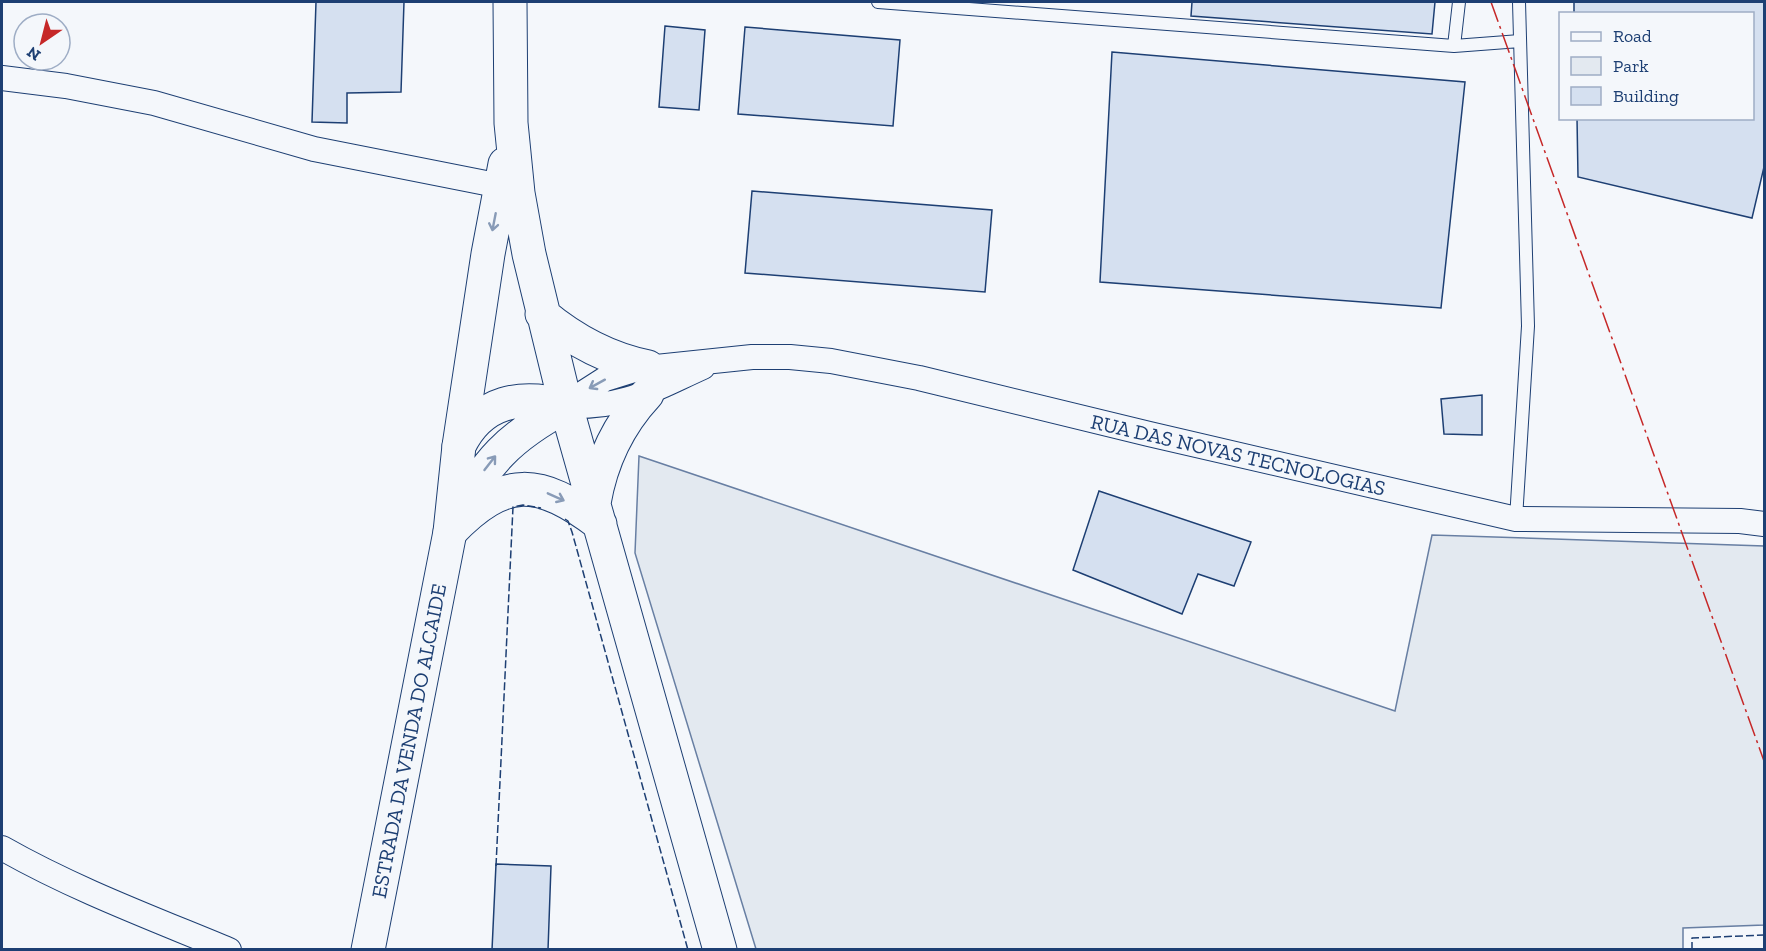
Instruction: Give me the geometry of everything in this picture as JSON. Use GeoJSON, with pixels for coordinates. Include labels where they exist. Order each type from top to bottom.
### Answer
{"type":"FeatureCollection","features":[{"type":"Feature","properties":{"kind":"main road"},"geometry":{"type":"LineString","coordinates":[[510,2],[511,123],[523,221],[542,314],[720,950]]}},
{"type":"Feature","properties":{"kind":"main road"},"geometry":{"type":"LineString","coordinates":[[450,532],[459,446],[488,254],[511,123]]}},
{"type":"Feature","properties":{"kind":"main road"},"geometry":{"type":"LineString","coordinates":[[542,314],[562,330],[596,350],[630,362],[648,380],[609,451],[597,486],[597,513]]}},
{"type":"Feature","properties":{"kind":"main road"},"geometry":{"type":"LineString","coordinates":[[459,446],[481,417],[502,404],[530,400],[566,406]]}},
{"type":"Feature","properties":{"kind":"main road"},"geometry":{"type":"LineString","coordinates":[[450,532],[472,490],[497,454],[530,426],[566,406]]}},
{"type":"Feature","properties":{"kind":"main road"},"geometry":{"type":"LineString","coordinates":[[450,532],[468,513],[485,502],[509,492],[527,488],[536,489],[597,513]]}},
{"type":"Feature","properties":{"kind":"main road","name":"ESTRADA DA VENDA DO ALCAIDE"},"geometry":{"type":"LineString","coordinates":[[368,950],[450,532]]}},
{"type":"Feature","properties":{"kind":"street"},"geometry":{"type":"LineString","coordinates":[[2,78],[66,86],[154,103],[314,149],[501,186]]}},
{"type":"Feature","properties":{"kind":"street","name":"RUA DAS NOVAS TECNOLOGIAS"},"geometry":{"type":"LineString","coordinates":[[566,406],[605,379],[648,380],[715,362],[752,357],[790,357],[880,370],[1516,519],[1740,521],[1764,524]]}},
{"type":"Feature","properties":{"kind":"street"},"geometry":{"type":"LineString","coordinates":[[2,848],[123,908],[229,950]]}},
{"type":"Feature","properties":{"kind":"lane"},"geometry":{"type":"LineString","coordinates":[[878,2],[1454,46],[1520,41]]}},
{"type":"Feature","properties":{"kind":"lane"},"geometry":{"type":"LineString","coordinates":[[1454,46],[1459,2]]}},
{"type":"Feature","properties":{"kind":"lane"},"geometry":{"type":"LineString","coordinates":[[1516,519],[1528,326],[1519,2]]}},
{"type":"Feature","properties":{"kind":"green space"},"geometry":{"type":"Polygon","coordinates":[[[639,456],[1395,711],[1432,535],[1764,546],[1764,925],[1683,928],[1683,950],[756,949],[635,553],[639,456]]]}},
{"type":"Feature","properties":{"kind":"building"},"geometry":{"type":"Polygon","coordinates":[[[316,2],[404,2],[401,92],[347,93],[347,123],[312,122],[316,2]]]}},
{"type":"Feature","properties":{"kind":"building"},"geometry":{"type":"Polygon","coordinates":[[[1192,2],[1435,2],[1432,34],[1191,16],[1192,2]]]}},
{"type":"Feature","properties":{"kind":"building"},"geometry":{"type":"Polygon","coordinates":[[[1574,2],[1764,2],[1764,167],[1752,218],[1578,177],[1577,120],[1754,120],[1754,12],[1574,12],[1574,2]]]}},
{"type":"Feature","properties":{"kind":"building"},"geometry":{"type":"Polygon","coordinates":[[[665,26],[705,30],[699,110],[659,107],[665,26]]]}},
{"type":"Feature","properties":{"kind":"building"},"geometry":{"type":"Polygon","coordinates":[[[745,27],[900,40],[893,126],[738,114],[745,27]]]}},
{"type":"Feature","properties":{"kind":"building"},"geometry":{"type":"Polygon","coordinates":[[[1112,52],[1465,82],[1441,308],[1100,282],[1112,52]]]}},
{"type":"Feature","properties":{"kind":"building"},"geometry":{"type":"Polygon","coordinates":[[[752,191],[992,210],[985,292],[745,273],[752,191]]]}},
{"type":"Feature","properties":{"kind":"building"},"geometry":{"type":"Polygon","coordinates":[[[1482,395],[1482,435],[1444,434],[1441,399],[1482,395]]]}},
{"type":"Feature","properties":{"kind":"building"},"geometry":{"type":"Polygon","coordinates":[[[1099,491],[1251,542],[1234,586],[1198,574],[1182,614],[1073,570],[1099,491]]]}},
{"type":"Feature","properties":{"kind":"building"},"geometry":{"type":"Polygon","coordinates":[[[496,864],[551,866],[548,950],[492,950],[496,864]]]}},
{"type":"Feature","properties":{"kind":"fence"},"geometry":{"type":"LineString","coordinates":[[496,866],[513,507],[523,505],[541,508]]}},
{"type":"Feature","properties":{"kind":"fence"},"geometry":{"type":"LineString","coordinates":[[565,519],[572,532],[688,950]]}},
{"type":"Feature","properties":{"kind":"fence"},"geometry":{"type":"LineString","coordinates":[[1692,950],[1692,938],[1764,935]]}},
{"type":"Feature","properties":{"kind":"power"},"geometry":{"type":"LineString","coordinates":[[1491,2],[1764,761]]}}]}
